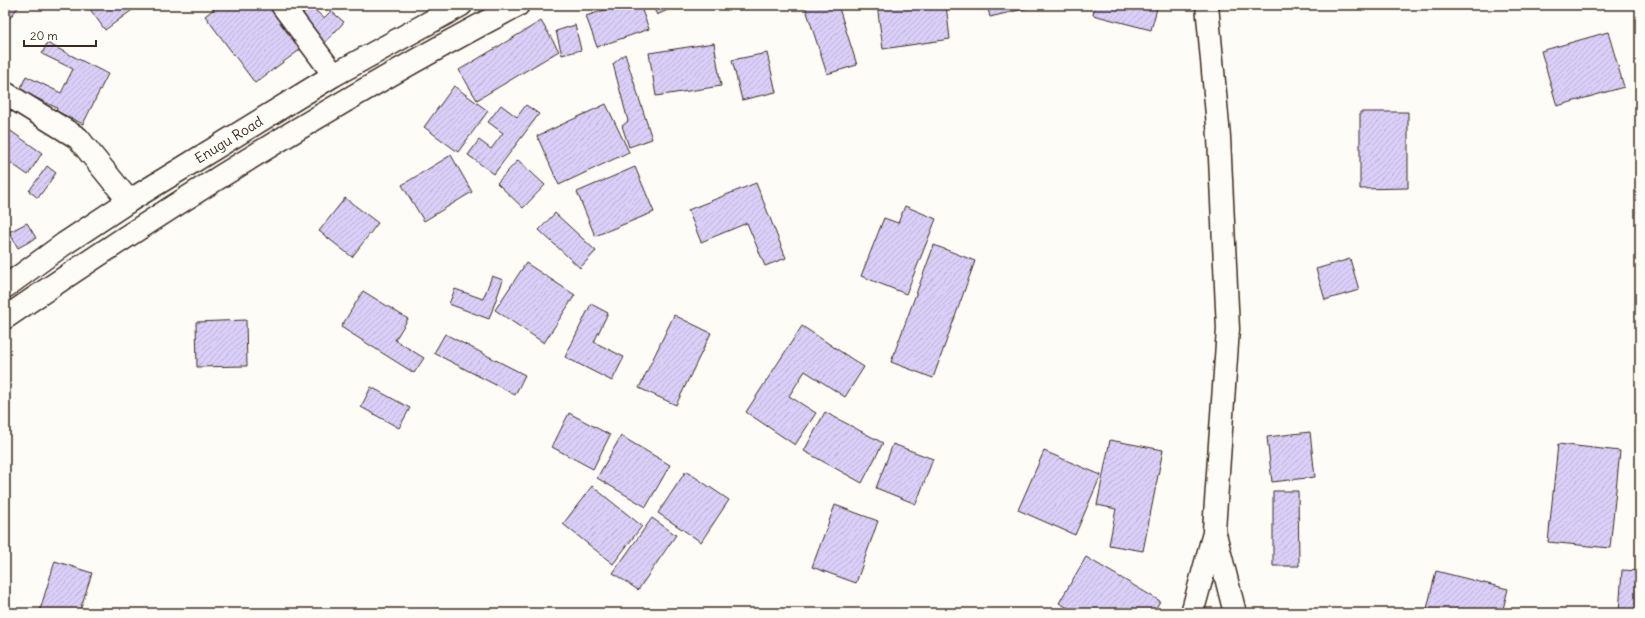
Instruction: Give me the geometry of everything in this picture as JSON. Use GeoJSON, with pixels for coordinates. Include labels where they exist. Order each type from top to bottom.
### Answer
{"type":"FeatureCollection","features":[{"type":"Feature","properties":{"kind":"main road"},"geometry":{"type":"LineString","coordinates":[[282,5],[334,74]]}},
{"type":"Feature","properties":{"kind":"main road","name":"Enugu Road"},"geometry":{"type":"LineString","coordinates":[[5,287],[64,244],[129,201],[334,74],[461,5]]}},
{"type":"Feature","properties":{"kind":"main road"},"geometry":{"type":"LineString","coordinates":[[5,318],[78,268],[254,156],[352,96],[518,5]]}},
{"type":"Feature","properties":{"kind":"main road"},"geometry":{"type":"LineString","coordinates":[[1192,613],[1214,530],[1228,329],[1219,137],[1207,5]]}},
{"type":"Feature","properties":{"kind":"main road"},"geometry":{"type":"LineString","coordinates":[[5,92],[78,138],[129,201]]}},
{"type":"Feature","properties":{"kind":"main road"},"geometry":{"type":"LineString","coordinates":[[1214,530],[1235,613]]}},
{"type":"Feature","properties":{"kind":"building"},"geometry":{"type":"Polygon","coordinates":[[[5,5],[20,5],[5,24],[5,5]]]}},
{"type":"Feature","properties":{"kind":"building"},"geometry":{"type":"Polygon","coordinates":[[[87,5],[139,5],[105,30],[87,5]]]}},
{"type":"Feature","properties":{"kind":"building"},"geometry":{"type":"Polygon","coordinates":[[[219,5],[275,5],[305,46],[255,83],[205,16],[219,5]]]}},
{"type":"Feature","properties":{"kind":"building"},"geometry":{"type":"Polygon","coordinates":[[[302,5],[309,5],[324,18],[331,11],[344,22],[324,44],[292,15],[302,5]]]}},
{"type":"Feature","properties":{"kind":"building"},"geometry":{"type":"Polygon","coordinates":[[[620,5],[640,5],[649,29],[597,47],[586,16],[620,5]]]}},
{"type":"Feature","properties":{"kind":"building"},"geometry":{"type":"Polygon","coordinates":[[[652,5],[678,5],[657,15],[652,5]]]}},
{"type":"Feature","properties":{"kind":"building"},"geometry":{"type":"Polygon","coordinates":[[[838,5],[857,65],[827,74],[805,6],[838,5]]]}},
{"type":"Feature","properties":{"kind":"building"},"geometry":{"type":"Polygon","coordinates":[[[877,5],[946,5],[950,39],[883,49],[877,5]]]}},
{"type":"Feature","properties":{"kind":"building"},"geometry":{"type":"Polygon","coordinates":[[[987,5],[1040,5],[990,17],[987,5]]]}},
{"type":"Feature","properties":{"kind":"building"},"geometry":{"type":"Polygon","coordinates":[[[1095,5],[1158,5],[1151,30],[1093,15],[1095,5]]]}},
{"type":"Feature","properties":{"kind":"building"},"geometry":{"type":"Polygon","coordinates":[[[541,21],[559,51],[477,100],[459,70],[541,21]]]}},
{"type":"Feature","properties":{"kind":"building"},"geometry":{"type":"Polygon","coordinates":[[[575,25],[581,50],[562,55],[556,31],[575,25]]]}},
{"type":"Feature","properties":{"kind":"building"},"geometry":{"type":"Polygon","coordinates":[[[1608,32],[1624,87],[1557,106],[1541,51],[1608,32]]]}},
{"type":"Feature","properties":{"kind":"building"},"geometry":{"type":"Polygon","coordinates":[[[47,43],[108,74],[83,124],[56,111],[57,108],[20,90],[26,76],[61,93],[73,69],[42,54],[47,43]]]}},
{"type":"Feature","properties":{"kind":"building"},"geometry":{"type":"Polygon","coordinates":[[[714,43],[721,86],[656,96],[649,53],[714,43]]]}},
{"type":"Feature","properties":{"kind":"building"},"geometry":{"type":"Polygon","coordinates":[[[767,53],[776,92],[742,100],[732,60],[767,53]]]}},
{"type":"Feature","properties":{"kind":"building"},"geometry":{"type":"Polygon","coordinates":[[[625,54],[652,139],[629,147],[622,126],[628,121],[613,64],[625,54]]]}},
{"type":"Feature","properties":{"kind":"building"},"geometry":{"type":"Polygon","coordinates":[[[454,86],[488,111],[458,152],[424,127],[454,86]]]}},
{"type":"Feature","properties":{"kind":"building"},"geometry":{"type":"Polygon","coordinates":[[[606,104],[629,152],[559,185],[537,136],[606,104]]]}},
{"type":"Feature","properties":{"kind":"building"},"geometry":{"type":"Polygon","coordinates":[[[501,105],[517,117],[526,105],[539,114],[494,174],[468,155],[479,140],[491,149],[503,133],[488,122],[501,105]]]}},
{"type":"Feature","properties":{"kind":"building"},"geometry":{"type":"Polygon","coordinates":[[[1360,112],[1408,112],[1408,188],[1360,189],[1360,112]]]}},
{"type":"Feature","properties":{"kind":"building"},"geometry":{"type":"Polygon","coordinates":[[[5,127],[42,153],[28,175],[5,159],[5,127]]]}},
{"type":"Feature","properties":{"kind":"building"},"geometry":{"type":"Polygon","coordinates":[[[451,155],[472,192],[424,221],[402,185],[451,155]]]}},
{"type":"Feature","properties":{"kind":"building"},"geometry":{"type":"Polygon","coordinates":[[[518,160],[545,185],[523,208],[497,183],[518,160]]]}},
{"type":"Feature","properties":{"kind":"building"},"geometry":{"type":"Polygon","coordinates":[[[47,166],[56,173],[38,198],[29,191],[47,166]]]}},
{"type":"Feature","properties":{"kind":"building"},"geometry":{"type":"Polygon","coordinates":[[[635,167],[654,212],[595,236],[577,192],[635,167]]]}},
{"type":"Feature","properties":{"kind":"building"},"geometry":{"type":"Polygon","coordinates":[[[756,183],[786,258],[765,266],[747,223],[701,242],[688,210],[756,183]]]}},
{"type":"Feature","properties":{"kind":"building"},"geometry":{"type":"Polygon","coordinates":[[[345,198],[378,223],[352,257],[319,231],[345,198]]]}},
{"type":"Feature","properties":{"kind":"building"},"geometry":{"type":"Polygon","coordinates":[[[905,206],[936,219],[906,294],[861,276],[884,218],[898,223],[905,206]]]}},
{"type":"Feature","properties":{"kind":"building"},"geometry":{"type":"Polygon","coordinates":[[[555,213],[596,251],[580,268],[539,230],[555,213]]]}},
{"type":"Feature","properties":{"kind":"building"},"geometry":{"type":"Polygon","coordinates":[[[27,223],[36,238],[18,248],[9,232],[27,223]]]}},
{"type":"Feature","properties":{"kind":"building"},"geometry":{"type":"Polygon","coordinates":[[[934,245],[975,261],[933,378],[891,362],[934,245]]]}},
{"type":"Feature","properties":{"kind":"building"},"geometry":{"type":"Polygon","coordinates":[[[1350,259],[1359,290],[1325,300],[1316,269],[1350,259]]]}},
{"type":"Feature","properties":{"kind":"building"},"geometry":{"type":"Polygon","coordinates":[[[526,263],[575,295],[544,343],[495,310],[526,263]]]}},
{"type":"Feature","properties":{"kind":"building"},"geometry":{"type":"Polygon","coordinates":[[[492,276],[503,280],[489,319],[449,304],[455,289],[483,299],[492,276]]]}},
{"type":"Feature","properties":{"kind":"building"},"geometry":{"type":"Polygon","coordinates":[[[363,291],[408,319],[395,340],[424,358],[414,373],[341,327],[363,291]]]}},
{"type":"Feature","properties":{"kind":"building"},"geometry":{"type":"Polygon","coordinates":[[[591,304],[608,313],[594,342],[624,357],[612,381],[565,357],[591,304]]]}},
{"type":"Feature","properties":{"kind":"building"},"geometry":{"type":"Polygon","coordinates":[[[674,315],[711,333],[676,405],[639,388],[674,315]]]}},
{"type":"Feature","properties":{"kind":"building"},"geometry":{"type":"Polygon","coordinates":[[[246,320],[247,366],[197,367],[196,322],[246,320]]]}},
{"type":"Feature","properties":{"kind":"building"},"geometry":{"type":"Polygon","coordinates":[[[802,326],[864,367],[845,397],[805,371],[789,396],[816,413],[795,445],[746,412],[802,326]]]}},
{"type":"Feature","properties":{"kind":"building"},"geometry":{"type":"Polygon","coordinates":[[[445,334],[525,375],[515,395],[434,353],[445,334]]]}},
{"type":"Feature","properties":{"kind":"building"},"geometry":{"type":"Polygon","coordinates":[[[371,387],[410,408],[399,428],[361,407],[371,387]]]}},
{"type":"Feature","properties":{"kind":"building"},"geometry":{"type":"Polygon","coordinates":[[[825,412],[883,443],[862,483],[804,451],[825,412]]]}},
{"type":"Feature","properties":{"kind":"building"},"geometry":{"type":"Polygon","coordinates":[[[569,413],[610,435],[593,469],[552,447],[569,413]]]}},
{"type":"Feature","properties":{"kind":"building"},"geometry":{"type":"Polygon","coordinates":[[[1310,432],[1315,477],[1272,482],[1267,437],[1310,432]]]}},
{"type":"Feature","properties":{"kind":"building"},"geometry":{"type":"Polygon","coordinates":[[[621,436],[670,465],[646,507],[597,478],[621,436]]]}},
{"type":"Feature","properties":{"kind":"building"},"geometry":{"type":"Polygon","coordinates":[[[1110,440],[1163,450],[1143,551],[1109,545],[1116,509],[1097,505],[1110,440]]]}},
{"type":"Feature","properties":{"kind":"building"},"geometry":{"type":"Polygon","coordinates":[[[893,444],[933,459],[916,504],[876,488],[893,444]]]}},
{"type":"Feature","properties":{"kind":"building"},"geometry":{"type":"Polygon","coordinates":[[[1558,444],[1620,451],[1610,548],[1548,542],[1558,444]]]}},
{"type":"Feature","properties":{"kind":"building"},"geometry":{"type":"Polygon","coordinates":[[[1044,451],[1101,475],[1075,535],[1018,510],[1044,451]]]}},
{"type":"Feature","properties":{"kind":"building"},"geometry":{"type":"Polygon","coordinates":[[[686,471],[729,500],[701,542],[658,513],[686,471]]]}},
{"type":"Feature","properties":{"kind":"building"},"geometry":{"type":"Polygon","coordinates":[[[592,486],[642,526],[613,564],[563,524],[592,486]]]}},
{"type":"Feature","properties":{"kind":"building"},"geometry":{"type":"Polygon","coordinates":[[[1273,491],[1298,491],[1299,566],[1273,566],[1273,491]]]}},
{"type":"Feature","properties":{"kind":"building"},"geometry":{"type":"Polygon","coordinates":[[[835,505],[878,521],[856,583],[812,567],[835,505]]]}},
{"type":"Feature","properties":{"kind":"building"},"geometry":{"type":"Polygon","coordinates":[[[652,518],[676,535],[638,590],[613,573],[652,518]]]}},
{"type":"Feature","properties":{"kind":"building"},"geometry":{"type":"Polygon","coordinates":[[[1086,557],[1160,601],[1153,613],[1077,613],[1059,603],[1086,557]]]}},
{"type":"Feature","properties":{"kind":"building"},"geometry":{"type":"Polygon","coordinates":[[[55,561],[92,573],[79,613],[39,613],[55,561]]]}},
{"type":"Feature","properties":{"kind":"building"},"geometry":{"type":"Polygon","coordinates":[[[1622,570],[1640,571],[1640,613],[1619,613],[1622,570]]]}},
{"type":"Feature","properties":{"kind":"building"},"geometry":{"type":"Polygon","coordinates":[[[1436,571],[1508,589],[1502,613],[1426,613],[1436,571]]]}}]}
